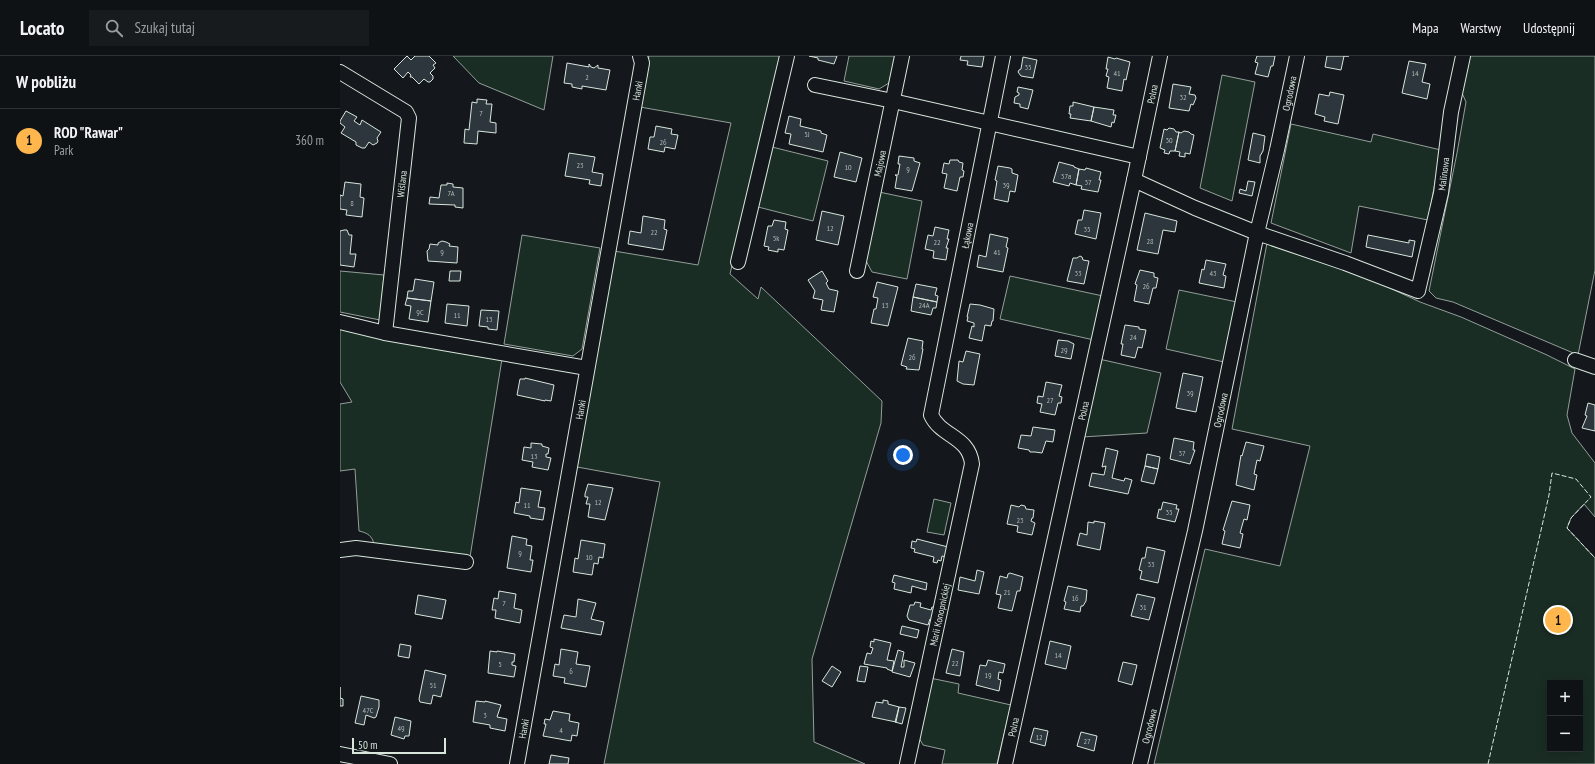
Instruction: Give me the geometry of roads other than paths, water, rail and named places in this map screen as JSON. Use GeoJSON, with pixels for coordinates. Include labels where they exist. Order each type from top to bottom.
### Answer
{"type":"FeatureCollection","features":[{"type":"Feature","properties":{"kind":"street","name":"Hanki"},"geometry":{"type":"LineString","coordinates":[[517,764],[642,63],[640,56]]}},
{"type":"Feature","properties":{"kind":"street"},"geometry":{"type":"LineString","coordinates":[[738,262],[787,56]]}},
{"type":"Feature","properties":{"kind":"street","name":"Majowa"},"geometry":{"type":"LineString","coordinates":[[857,271],[902,56]]}},
{"type":"Feature","properties":{"kind":"street","name":"Łąkowa"},"geometry":{"type":"LineString","coordinates":[[972,464],[969,451],[966,446],[940,427],[933,420],[931,415],[1003,56]]}},
{"type":"Feature","properties":{"kind":"street","name":"Polna"},"geometry":{"type":"LineString","coordinates":[[1005,764],[1160,56]]}},
{"type":"Feature","properties":{"kind":"street","name":"Ogrodowa"},"geometry":{"type":"LineString","coordinates":[[1140,764],[1195,531],[1297,56]]}},
{"type":"Feature","properties":{"kind":"street","name":"Malinowa"},"geometry":{"type":"LineString","coordinates":[[1258,233],[1345,263],[1418,291],[1440,194],[1451,112],[1463,56]]}},
{"type":"Feature","properties":{"kind":"street","name":"Wiślana"},"geometry":{"type":"LineString","coordinates":[[340,72],[406,112],[409,118],[386,332]]}},
{"type":"Feature","properties":{"kind":"street"},"geometry":{"type":"LineString","coordinates":[[815,85],[893,101],[1139,157]]}},
{"type":"Feature","properties":{"kind":"street"},"geometry":{"type":"LineString","coordinates":[[1134,180],[1195,208],[1258,233]]}},
{"type":"Feature","properties":{"kind":"street"},"geometry":{"type":"LineString","coordinates":[[340,322],[386,332],[587,368]]}},
{"type":"Feature","properties":{"kind":"street"},"geometry":{"type":"LineString","coordinates":[[1575,360],[1595,367]]}},
{"type":"Feature","properties":{"kind":"street","name":"Marii Konopnickiej"},"geometry":{"type":"LineString","coordinates":[[907,764],[972,464]]}},
{"type":"Feature","properties":{"kind":"street"},"geometry":{"type":"LineString","coordinates":[[340,550],[356,548],[466,562]]}},
{"type":"Feature","properties":{"kind":"street"},"geometry":{"type":"LineString","coordinates":[[340,754],[390,764]]}},
{"type":"Feature","properties":{"kind":"place","name":"ROD \"Rawar\""},"geometry":{"type":"Point","coordinates":[1558,620]}}]}
